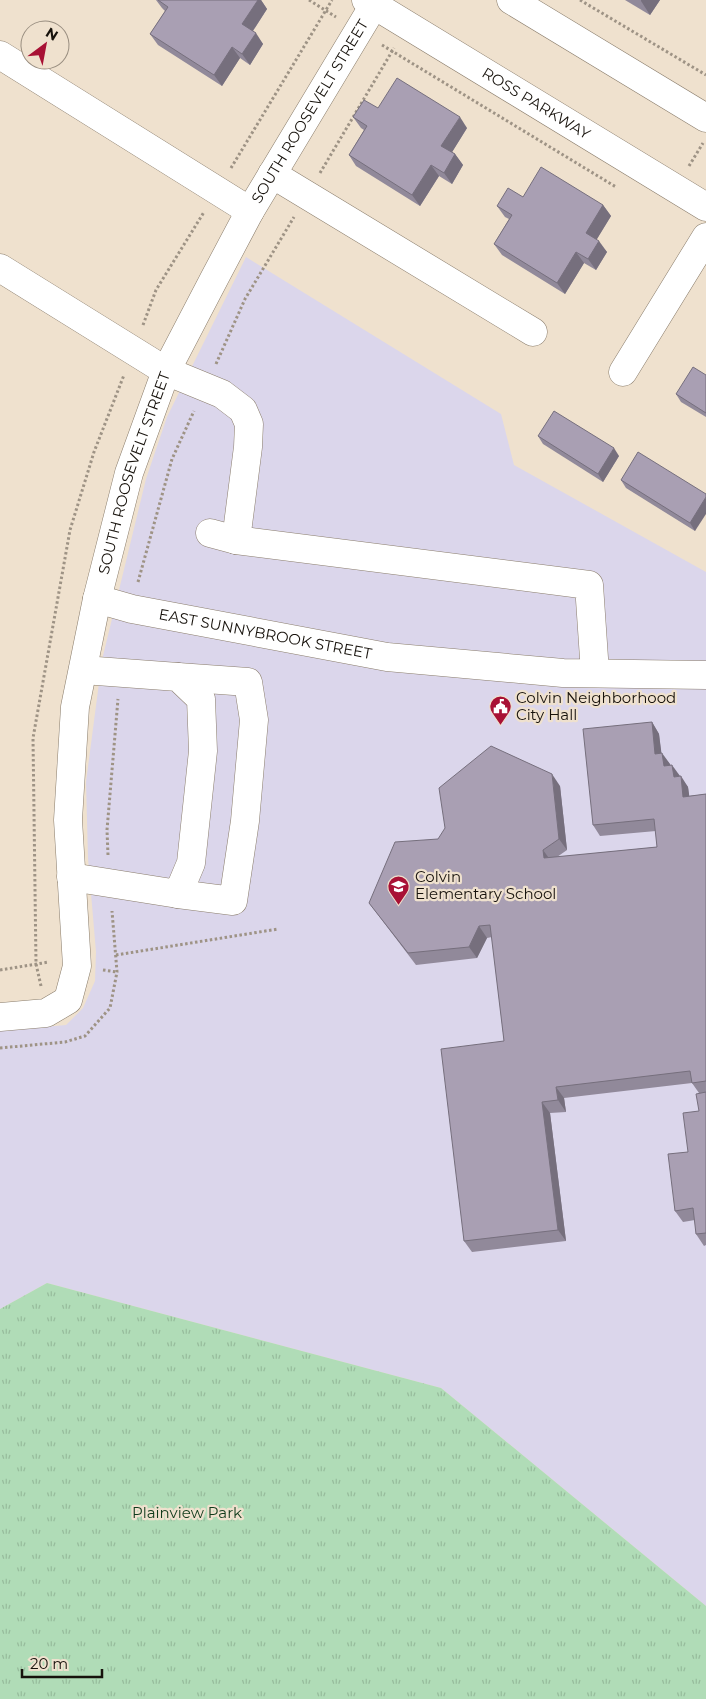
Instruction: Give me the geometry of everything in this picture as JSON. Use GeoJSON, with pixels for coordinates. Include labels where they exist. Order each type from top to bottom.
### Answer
{"type":"FeatureCollection","features":[{"type":"Feature","properties":{"kind":"street"},"geometry":{"type":"LineString","coordinates":[[511,0],[706,118]]}},
{"type":"Feature","properties":{"kind":"street","name":"ROSS PARKWAY"},"geometry":{"type":"LineString","coordinates":[[373,2],[408,26],[706,207]]}},
{"type":"Feature","properties":{"kind":"street","name":"SOUTH ROOSEVELT STREET"},"geometry":{"type":"LineString","coordinates":[[0,1017],[46,1013],[68,1000],[77,966],[68,820],[75,707],[98,599],[129,473],[166,371],[250,211],[359,31],[373,2]]}},
{"type":"Feature","properties":{"kind":"street"},"geometry":{"type":"LineString","coordinates":[[0,55],[250,211]]}},
{"type":"Feature","properties":{"kind":"street"},"geometry":{"type":"LineString","coordinates":[[272,174],[533,332]]}},
{"type":"Feature","properties":{"kind":"street"},"geometry":{"type":"LineString","coordinates":[[623,372],[706,237]]}},
{"type":"Feature","properties":{"kind":"street"},"geometry":{"type":"LineString","coordinates":[[0,268],[166,371],[222,394],[243,410],[249,424],[236,540]]}},
{"type":"Feature","properties":{"kind":"street"},"geometry":{"type":"LineString","coordinates":[[210,533],[236,540],[589,586],[595,673]]}},
{"type":"Feature","properties":{"kind":"street","name":"EAST SUNNYBROOK STREET"},"geometry":{"type":"LineString","coordinates":[[98,599],[132,608],[387,657],[563,673],[706,675]]}},
{"type":"Feature","properties":{"kind":"street"},"geometry":{"type":"LineString","coordinates":[[71,877],[233,901],[245,821],[254,720],[248,682],[83,670]]}},
{"type":"Feature","properties":{"kind":"street"},"geometry":{"type":"LineString","coordinates":[[178,677],[201,699],[203,751],[190,863],[178,894]]}},
{"type":"Feature","properties":{"kind":"path"},"geometry":{"type":"LineString","coordinates":[[309,0],[620,189]]}},
{"type":"Feature","properties":{"kind":"path"},"geometry":{"type":"LineString","coordinates":[[326,10],[332,0]]}},
{"type":"Feature","properties":{"kind":"path"},"geometry":{"type":"LineString","coordinates":[[580,0],[706,75]]}},
{"type":"Feature","properties":{"kind":"path"},"geometry":{"type":"LineString","coordinates":[[132,608],[172,459],[245,299],[408,26]]}},
{"type":"Feature","properties":{"kind":"path"},"geometry":{"type":"LineString","coordinates":[[117,972],[107,830],[115,714],[122,673]]}},
{"type":"Feature","properties":{"kind":"path"},"geometry":{"type":"LineString","coordinates":[[116,955],[278,929]]}},
{"type":"Feature","properties":{"kind":"shaded area","name":"Colvin Elementary School"},"geometry":{"type":"Polygon","coordinates":[[[246,257],[501,414],[514,465],[706,572],[706,1606],[441,1388],[47,1283],[0,1309],[0,1031],[66,1025],[83,1008],[95,981],[96,952],[88,858],[86,782],[102,660],[146,479],[167,417],[246,257]]]}},
{"type":"Feature","properties":{"kind":"green space","name":"Plainview Park"},"geometry":{"type":"Polygon","coordinates":[[[47,1283],[441,1388],[706,1606],[706,1699],[0,1699],[0,1309],[47,1283]]]}},
{"type":"Feature","properties":{"kind":"building"},"geometry":{"type":"Polygon","coordinates":[[[158,0],[258,0],[242,24],[256,33],[242,54],[232,47],[214,75],[150,34],[168,7],[158,0]]]}},
{"type":"Feature","properties":{"kind":"building"},"geometry":{"type":"Polygon","coordinates":[[[397,78],[460,117],[441,146],[455,154],[444,173],[431,165],[412,195],[349,155],[367,126],[353,117],[364,100],[378,108],[397,78]]]}},
{"type":"Feature","properties":{"kind":"building"},"geometry":{"type":"Polygon","coordinates":[[[541,167],[603,205],[586,233],[599,241],[588,259],[576,252],[557,283],[494,244],[512,215],[497,206],[508,188],[523,197],[541,167]]]}},
{"type":"Feature","properties":{"kind":"building"},"geometry":{"type":"Polygon","coordinates":[[[693,367],[706,375],[706,413],[676,394],[693,367]]]}},
{"type":"Feature","properties":{"kind":"building"},"geometry":{"type":"Polygon","coordinates":[[[554,411],[614,448],[598,474],[538,436],[554,411]]]}},
{"type":"Feature","properties":{"kind":"building"},"geometry":{"type":"Polygon","coordinates":[[[638,452],[706,494],[690,523],[621,480],[638,452]]]}},
{"type":"Feature","properties":{"kind":"building"},"geometry":{"type":"Polygon","coordinates":[[[652,722],[655,754],[662,753],[664,766],[672,765],[674,777],[681,776],[683,797],[706,794],[706,1081],[692,1083],[690,1071],[556,1087],[558,1100],[542,1102],[558,1230],[464,1241],[441,1049],[504,1041],[490,925],[479,926],[469,947],[408,953],[369,903],[395,842],[438,839],[445,828],[439,788],[491,746],[552,774],[559,839],[543,850],[544,858],[657,847],[654,819],[593,825],[583,729],[652,722]]]}},
{"type":"Feature","properties":{"kind":"building"},"geometry":{"type":"Polygon","coordinates":[[[706,1092],[706,1233],[696,1234],[693,1208],[675,1211],[668,1154],[688,1152],[683,1113],[699,1111],[696,1094],[706,1092]]]}},
{"type":"Feature","properties":{"kind":"place","name":"Colvin Neighborhood City Hall"},"geometry":{"type":"Point","coordinates":[500,726]}},
{"type":"Feature","properties":{"kind":"place","name":"Colvin Elementary School"},"geometry":{"type":"Point","coordinates":[399,905]}}]}
